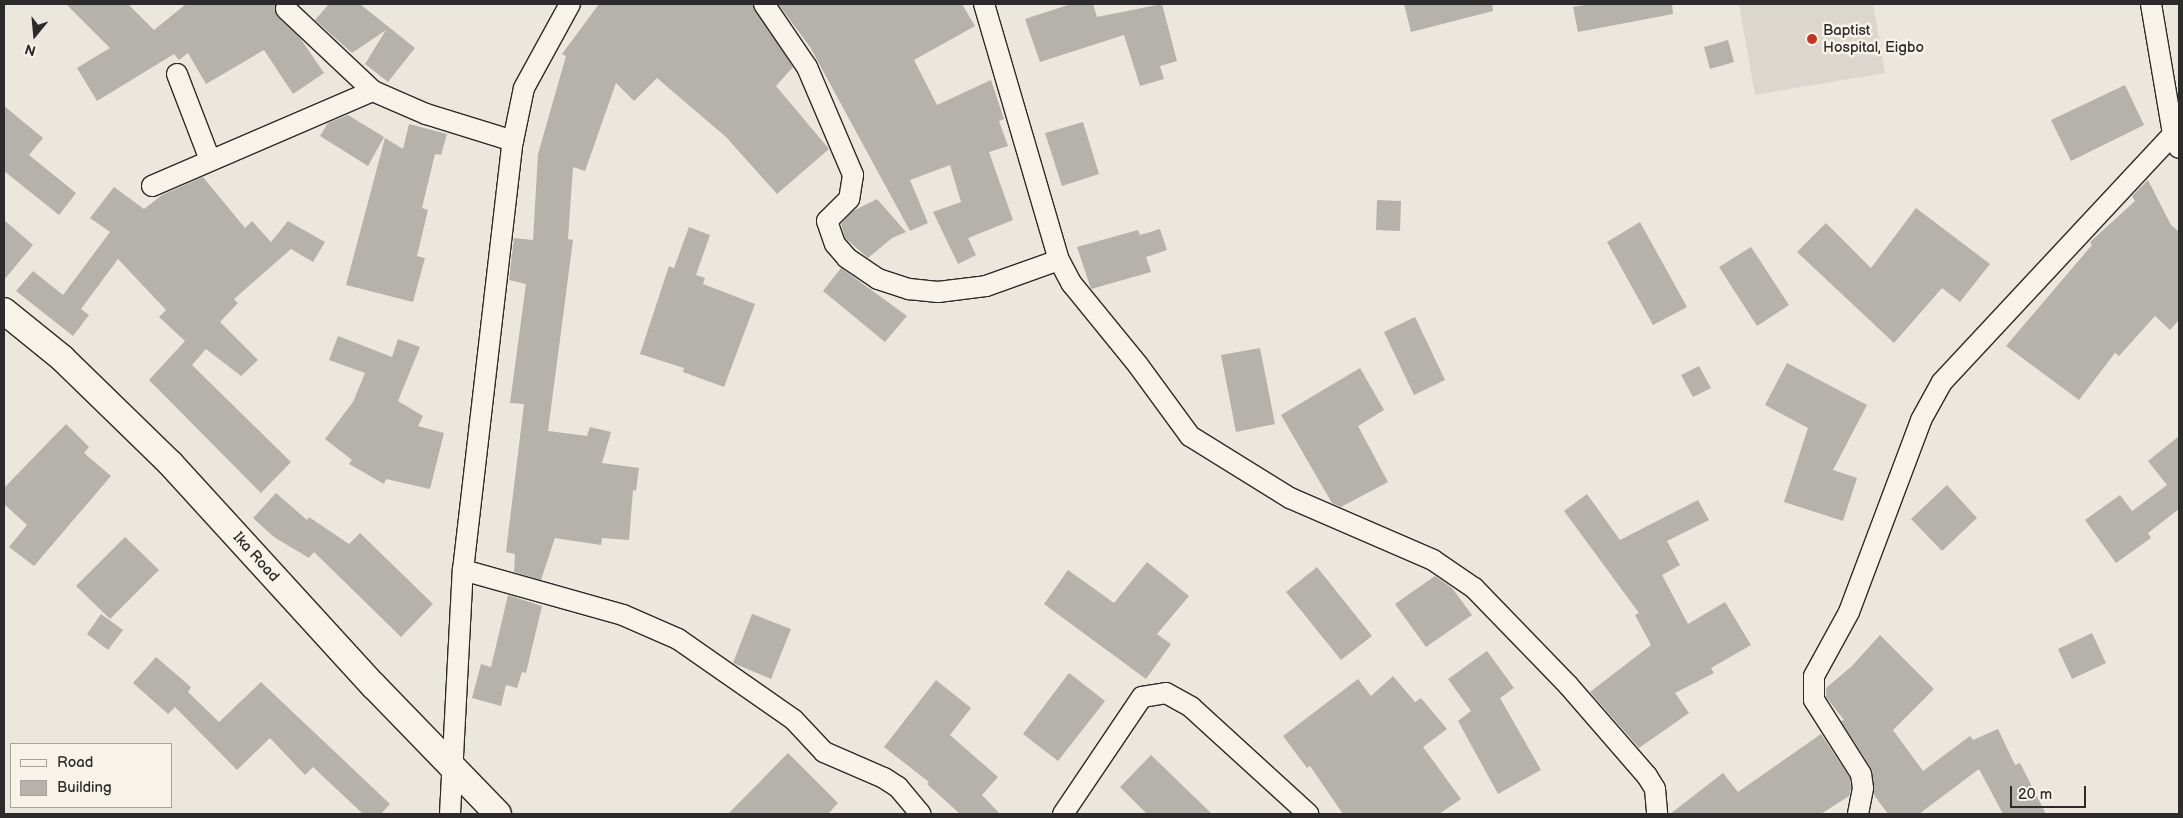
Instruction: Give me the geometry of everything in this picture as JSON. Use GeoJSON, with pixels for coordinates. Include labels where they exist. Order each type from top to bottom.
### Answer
{"type":"FeatureCollection","features":[{"type":"Feature","properties":{"kind":"street"},"geometry":{"type":"LineString","coordinates":[[450,814],[463,570],[513,141],[524,88],[570,4]]}},
{"type":"Feature","properties":{"kind":"street"},"geometry":{"type":"LineString","coordinates":[[764,4],[807,67],[853,175],[849,200],[827,221],[835,244],[847,258],[878,280],[909,289],[938,292],[986,286],[1059,260]]}},
{"type":"Feature","properties":{"kind":"street"},"geometry":{"type":"LineString","coordinates":[[984,4],[1059,260],[1072,284],[1138,365],[1190,436],[1305,506],[1433,560],[1474,588],[1568,685],[1647,776],[1655,789],[1658,814]]}},
{"type":"Feature","properties":{"kind":"street"},"geometry":{"type":"LineString","coordinates":[[1858,814],[1863,788],[1861,774],[1814,700],[1814,676],[1849,612],[1921,420],[1942,382],[2176,141],[2151,4]]}},
{"type":"Feature","properties":{"kind":"street"},"geometry":{"type":"LineString","coordinates":[[286,9],[373,91],[426,114],[513,141]]}},
{"type":"Feature","properties":{"kind":"street"},"geometry":{"type":"LineString","coordinates":[[177,74],[210,160]]}},
{"type":"Feature","properties":{"kind":"street"},"geometry":{"type":"LineString","coordinates":[[152,186],[373,91]]}},
{"type":"Feature","properties":{"kind":"street","name":"Ika Road"},"geometry":{"type":"LineString","coordinates":[[4,311],[62,358],[171,464],[374,686],[454,766],[498,814]]}},
{"type":"Feature","properties":{"kind":"street"},"geometry":{"type":"LineString","coordinates":[[463,570],[622,615],[678,638],[794,720],[824,752],[884,778],[898,787],[921,814]]}},
{"type":"Feature","properties":{"kind":"street"},"geometry":{"type":"LineString","coordinates":[[1063,814],[1142,697],[1166,693],[1191,708],[1308,814]]}},
{"type":"Feature","properties":{"kind":"shaded area","name":"Baptist Hospital, Eigbo"},"geometry":{"type":"Polygon","coordinates":[[[1739,4],[1873,4],[1885,73],[1755,95],[1739,4]]]}},
{"type":"Feature","properties":{"kind":"building"},"geometry":{"type":"Polygon","coordinates":[[[66,4],[128,4],[154,30],[186,4],[276,4],[278,17],[300,38],[324,73],[293,94],[264,50],[206,84],[188,53],[179,60],[174,54],[97,101],[77,68],[110,48],[66,4]]]}},
{"type":"Feature","properties":{"kind":"building"},"geometry":{"type":"Polygon","coordinates":[[[329,4],[360,4],[415,48],[388,82],[365,64],[386,30],[352,53],[315,20],[329,4]]]}},
{"type":"Feature","properties":{"kind":"building"},"geometry":{"type":"Polygon","coordinates":[[[599,4],[752,4],[793,67],[776,86],[829,149],[777,194],[726,137],[657,78],[634,101],[616,83],[585,171],[573,167],[568,239],[573,240],[548,431],[587,436],[590,427],[611,432],[602,463],[639,468],[636,491],[633,490],[629,540],[602,538],[601,545],[555,538],[541,580],[514,572],[515,554],[506,552],[524,404],[510,403],[526,284],[509,280],[514,238],[533,240],[538,154],[566,56],[562,54],[599,4]]]}},
{"type":"Feature","properties":{"kind":"building"},"geometry":{"type":"Polygon","coordinates":[[[778,4],[962,4],[975,26],[914,60],[937,105],[991,80],[1004,119],[999,121],[1008,146],[989,152],[1013,220],[968,238],[976,255],[958,264],[933,212],[961,202],[950,165],[910,180],[928,223],[910,231],[810,47],[778,4]]]}},
{"type":"Feature","properties":{"kind":"building"},"geometry":{"type":"Polygon","coordinates":[[[1071,4],[1093,4],[1097,17],[1162,4],[1177,61],[1160,66],[1164,79],[1140,86],[1124,35],[1040,62],[1025,19],[1071,4]]]}},
{"type":"Feature","properties":{"kind":"building"},"geometry":{"type":"Polygon","coordinates":[[[1404,4],[1492,4],[1493,11],[1411,32],[1404,4]]]}},
{"type":"Feature","properties":{"kind":"building"},"geometry":{"type":"Polygon","coordinates":[[[1590,4],[1672,4],[1673,14],[1578,32],[1573,7],[1590,4]]]}},
{"type":"Feature","properties":{"kind":"building"},"geometry":{"type":"Polygon","coordinates":[[[1728,40],[1734,62],[1710,69],[1704,47],[1728,40]]]}},
{"type":"Feature","properties":{"kind":"building"},"geometry":{"type":"Polygon","coordinates":[[[2125,85],[2144,125],[2071,161],[2051,120],[2125,85]]]}},
{"type":"Feature","properties":{"kind":"building"},"geometry":{"type":"Polygon","coordinates":[[[4,106],[43,138],[29,155],[76,193],[59,215],[4,171],[4,106]]]}},
{"type":"Feature","properties":{"kind":"building"},"geometry":{"type":"Polygon","coordinates":[[[348,115],[384,137],[368,166],[320,136],[328,123],[348,115]]]}},
{"type":"Feature","properties":{"kind":"building"},"geometry":{"type":"Polygon","coordinates":[[[1083,122],[1099,174],[1062,186],[1045,133],[1083,122]]]}},
{"type":"Feature","properties":{"kind":"building"},"geometry":{"type":"Polygon","coordinates":[[[409,124],[447,134],[441,155],[435,154],[422,208],[428,210],[417,256],[425,258],[413,302],[346,285],[385,138],[403,149],[409,124]]]}},
{"type":"Feature","properties":{"kind":"building"},"geometry":{"type":"Polygon","coordinates":[[[203,177],[245,228],[252,221],[271,242],[288,221],[325,242],[313,262],[291,249],[234,299],[238,303],[220,322],[258,360],[241,376],[206,349],[192,365],[291,462],[261,493],[149,380],[185,341],[159,317],[166,310],[118,259],[81,309],[89,315],[73,336],[16,291],[33,271],[63,295],[110,232],[90,218],[114,187],[144,209],[162,195],[203,177]]]}},
{"type":"Feature","properties":{"kind":"building"},"geometry":{"type":"Polygon","coordinates":[[[2148,180],[2171,225],[2179,232],[2179,320],[2170,330],[2155,316],[2119,356],[2115,353],[2079,400],[2006,346],[2092,245],[2090,242],[2135,201],[2132,196],[2148,180]]]}},
{"type":"Feature","properties":{"kind":"building"},"geometry":{"type":"Polygon","coordinates":[[[877,199],[906,232],[892,238],[868,258],[845,238],[841,224],[853,211],[877,199]]]}},
{"type":"Feature","properties":{"kind":"building"},"geometry":{"type":"Polygon","coordinates":[[[1377,200],[1401,201],[1400,231],[1376,230],[1377,200]]]}},
{"type":"Feature","properties":{"kind":"building"},"geometry":{"type":"Polygon","coordinates":[[[1916,208],[1990,264],[1960,302],[1942,288],[1894,343],[1797,252],[1826,223],[1871,268],[1916,208]]]}},
{"type":"Feature","properties":{"kind":"building"},"geometry":{"type":"Polygon","coordinates":[[[4,220],[33,245],[4,280],[4,220]]]}},
{"type":"Feature","properties":{"kind":"building"},"geometry":{"type":"Polygon","coordinates":[[[1640,222],[1687,307],[1653,325],[1607,242],[1640,222]]]}},
{"type":"Feature","properties":{"kind":"building"},"geometry":{"type":"Polygon","coordinates":[[[689,227],[710,235],[696,275],[705,278],[703,284],[755,304],[724,387],[683,372],[684,368],[640,354],[669,266],[674,268],[689,227]]]}},
{"type":"Feature","properties":{"kind":"building"},"geometry":{"type":"Polygon","coordinates":[[[1160,229],[1167,250],[1146,257],[1151,272],[1091,289],[1077,247],[1138,230],[1140,235],[1160,229]]]}},
{"type":"Feature","properties":{"kind":"building"},"geometry":{"type":"Polygon","coordinates":[[[1751,247],[1789,305],[1757,326],[1719,267],[1751,247]]]}},
{"type":"Feature","properties":{"kind":"building"},"geometry":{"type":"Polygon","coordinates":[[[841,268],[907,316],[885,342],[823,291],[841,268]]]}},
{"type":"Feature","properties":{"kind":"building"},"geometry":{"type":"Polygon","coordinates":[[[1415,317],[1445,380],[1414,395],[1384,332],[1415,317]]]}},
{"type":"Feature","properties":{"kind":"building"},"geometry":{"type":"Polygon","coordinates":[[[338,336],[392,357],[398,339],[420,347],[398,401],[423,416],[418,426],[444,433],[430,489],[386,479],[384,484],[349,464],[352,460],[325,439],[353,402],[365,373],[329,360],[338,336]]]}},
{"type":"Feature","properties":{"kind":"building"},"geometry":{"type":"Polygon","coordinates":[[[1260,348],[1275,424],[1236,432],[1221,355],[1260,348]]]}},
{"type":"Feature","properties":{"kind":"building"},"geometry":{"type":"Polygon","coordinates":[[[1787,363],[1867,405],[1833,470],[1857,478],[1843,521],[1784,502],[1808,428],[1765,405],[1787,363]]]}},
{"type":"Feature","properties":{"kind":"building"},"geometry":{"type":"Polygon","coordinates":[[[1699,366],[1711,388],[1693,397],[1681,375],[1699,366]]]}},
{"type":"Feature","properties":{"kind":"building"},"geometry":{"type":"Polygon","coordinates":[[[1360,368],[1384,410],[1358,426],[1388,482],[1341,507],[1332,503],[1281,415],[1360,368]]]}},
{"type":"Feature","properties":{"kind":"building"},"geometry":{"type":"Polygon","coordinates":[[[66,424],[89,447],[84,453],[111,476],[34,566],[9,547],[27,525],[4,504],[4,488],[66,424]]]}},
{"type":"Feature","properties":{"kind":"building"},"geometry":{"type":"Polygon","coordinates":[[[2179,436],[2179,509],[2148,533],[2151,538],[2116,563],[2085,520],[2120,495],[2132,511],[2167,485],[2148,461],[2179,436]]]}},
{"type":"Feature","properties":{"kind":"building"},"geometry":{"type":"Polygon","coordinates":[[[1947,485],[1977,518],[1942,551],[1911,519],[1947,485]]]}},
{"type":"Feature","properties":{"kind":"building"},"geometry":{"type":"Polygon","coordinates":[[[276,493],[307,520],[309,517],[349,544],[360,533],[433,604],[401,637],[314,552],[309,558],[274,537],[253,518],[276,493]]]}},
{"type":"Feature","properties":{"kind":"building"},"geometry":{"type":"Polygon","coordinates":[[[1587,494],[1620,540],[1698,500],[1709,520],[1667,541],[1680,565],[1662,575],[1688,624],[1725,602],[1751,645],[1711,668],[1714,673],[1675,693],[1689,713],[1639,748],[1590,692],[1651,645],[1635,615],[1639,613],[1564,511],[1587,494]]]}},
{"type":"Feature","properties":{"kind":"building"},"geometry":{"type":"Polygon","coordinates":[[[125,537],[159,570],[110,619],[76,586],[125,537]]]}},
{"type":"Feature","properties":{"kind":"building"},"geometry":{"type":"Polygon","coordinates":[[[1147,562],[1189,596],[1157,634],[1171,644],[1146,679],[1044,604],[1068,570],[1114,603],[1147,562]]]}},
{"type":"Feature","properties":{"kind":"building"},"geometry":{"type":"Polygon","coordinates":[[[1317,567],[1372,636],[1341,660],[1286,592],[1317,567]]]}},
{"type":"Feature","properties":{"kind":"building"},"geometry":{"type":"Polygon","coordinates":[[[1435,576],[1452,588],[1472,615],[1426,647],[1395,604],[1435,576]]]}},
{"type":"Feature","properties":{"kind":"building"},"geometry":{"type":"Polygon","coordinates":[[[508,595],[542,606],[526,673],[522,672],[517,688],[506,685],[501,706],[472,698],[481,664],[491,667],[508,595]]]}},
{"type":"Feature","properties":{"kind":"building"},"geometry":{"type":"Polygon","coordinates":[[[101,614],[123,630],[108,650],[87,634],[101,614]]]}},
{"type":"Feature","properties":{"kind":"building"},"geometry":{"type":"Polygon","coordinates":[[[752,614],[791,629],[771,679],[733,663],[752,614]]]}},
{"type":"Feature","properties":{"kind":"building"},"geometry":{"type":"Polygon","coordinates":[[[2092,633],[2106,663],[2072,679],[2058,649],[2092,633]]]}},
{"type":"Feature","properties":{"kind":"building"},"geometry":{"type":"Polygon","coordinates":[[[1880,635],[1934,689],[1893,730],[1923,771],[1970,736],[1973,740],[1998,729],[2015,765],[2020,763],[2046,814],[2003,814],[1979,769],[1919,814],[1888,814],[1874,795],[1871,768],[1841,721],[1844,720],[1826,697],[1826,688],[1852,666],[1880,635]]]}},
{"type":"Feature","properties":{"kind":"building"},"geometry":{"type":"Polygon","coordinates":[[[1487,651],[1514,688],[1500,698],[1541,770],[1498,794],[1458,721],[1471,711],[1448,679],[1487,651]]]}},
{"type":"Feature","properties":{"kind":"building"},"geometry":{"type":"Polygon","coordinates":[[[156,657],[191,687],[188,692],[219,722],[261,682],[390,804],[381,814],[363,814],[313,767],[305,775],[270,738],[237,770],[175,707],[168,714],[133,683],[156,657]]]}},
{"type":"Feature","properties":{"kind":"building"},"geometry":{"type":"Polygon","coordinates":[[[1069,673],[1105,701],[1058,761],[1023,734],[1069,673]]]}},
{"type":"Feature","properties":{"kind":"building"},"geometry":{"type":"Polygon","coordinates":[[[1393,676],[1415,702],[1421,698],[1447,729],[1423,747],[1461,799],[1439,814],[1343,814],[1310,766],[1307,768],[1283,736],[1358,679],[1371,696],[1393,676]]]}},
{"type":"Feature","properties":{"kind":"building"},"geometry":{"type":"Polygon","coordinates":[[[936,680],[971,708],[950,735],[998,777],[982,795],[1000,814],[960,814],[927,784],[929,782],[884,747],[936,680]]]}},
{"type":"Feature","properties":{"kind":"building"},"geometry":{"type":"Polygon","coordinates":[[[1821,734],[1850,778],[1851,788],[1849,796],[1821,814],[1670,814],[1723,773],[1738,792],[1821,734]]]}},
{"type":"Feature","properties":{"kind":"building"},"geometry":{"type":"Polygon","coordinates":[[[788,753],[838,803],[828,814],[728,814],[788,753]]]}},
{"type":"Feature","properties":{"kind":"building"},"geometry":{"type":"Polygon","coordinates":[[[1151,755],[1212,814],[1147,814],[1120,787],[1151,755]]]}},
{"type":"Feature","properties":{"kind":"place","name":"Baptist Hospital, Eigbo"},"geometry":{"type":"Point","coordinates":[1812,39]}}]}
